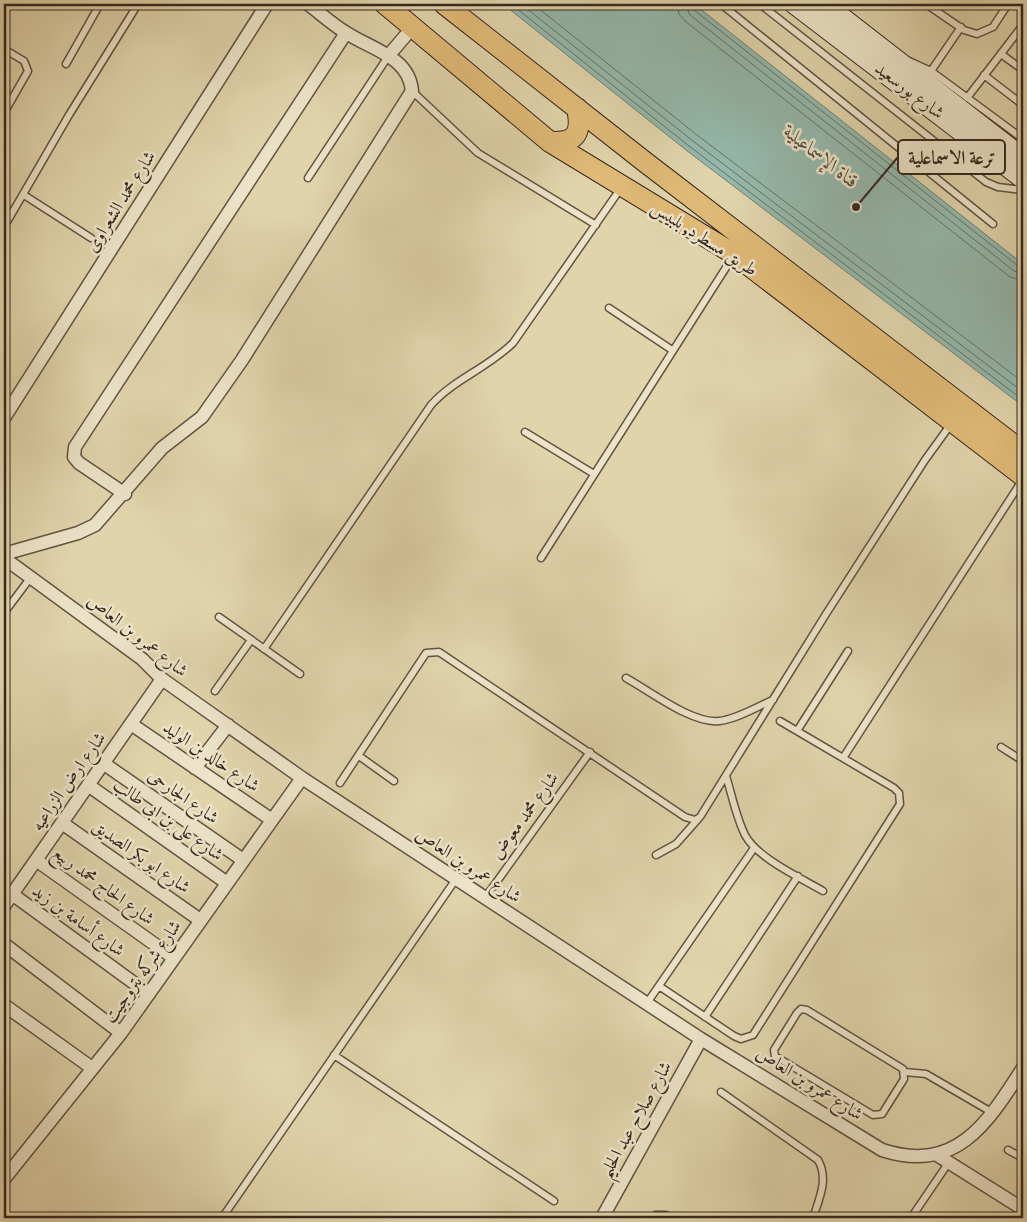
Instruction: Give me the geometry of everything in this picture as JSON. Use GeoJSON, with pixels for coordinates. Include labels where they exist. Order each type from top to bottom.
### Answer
{"type":"FeatureCollection","features":[{"type":"Feature","properties":{"kind":"main road","name":"طريق مسطرد, بلبيس"},"geometry":{"type":"LineString","coordinates":[[385,4],[550,142],[734,254],[953,421],[1023,477]]}},
{"type":"Feature","properties":{"kind":"main road","name":"طريق مسطرد, بلبيس"},"geometry":{"type":"LineString","coordinates":[[444,4],[1023,452]]}},
{"type":"Feature","properties":{"kind":"main road","name":"شارع بورسعيد"},"geometry":{"type":"LineString","coordinates":[[794,4],[1023,179]]}},
{"type":"Feature","properties":{"kind":"main road","name":"شارع بورسعيد"},"geometry":{"type":"LineString","coordinates":[[825,4],[1023,158]]}},
{"type":"Feature","properties":{"kind":"main road"},"geometry":{"type":"LineString","coordinates":[[550,142],[564,142],[573,138],[579,129],[577,108]]}},
{"type":"Feature","properties":{"kind":"street","name":"شارع محمد الشعراوى"},"geometry":{"type":"LineString","coordinates":[[4,418],[267,4]]}},
{"type":"Feature","properties":{"kind":"street"},"geometry":{"type":"LineString","coordinates":[[4,554],[86,530],[95,525],[124,494],[162,448],[202,417],[412,91],[411,79],[407,71],[389,55],[346,33],[308,4]]}},
{"type":"Feature","properties":{"kind":"street"},"geometry":{"type":"LineString","coordinates":[[389,55],[412,28]]}},
{"type":"Feature","properties":{"kind":"street"},"geometry":{"type":"LineString","coordinates":[[124,494],[79,463],[74,457],[75,447],[346,33]]}},
{"type":"Feature","properties":{"kind":"street","name":"شارع عمرو بن العاص"},"geometry":{"type":"LineString","coordinates":[[4,558],[142,659],[162,679],[302,778],[701,1039],[882,1150],[900,1156],[938,1155]]}},
{"type":"Feature","properties":{"kind":"street","name":"شارع ارض الزراعيه"},"geometry":{"type":"LineString","coordinates":[[4,906],[162,679]]}},
{"type":"Feature","properties":{"kind":"street","name":"شارع خالد بن الوليد"},"geometry":{"type":"LineString","coordinates":[[131,724],[272,820]]}},
{"type":"Feature","properties":{"kind":"street"},"geometry":{"type":"LineString","coordinates":[[195,768],[228,725]]}},
{"type":"Feature","properties":{"kind":"street","name":"شارع الجارحى"},"geometry":{"type":"LineString","coordinates":[[103,763],[243,860]]}},
{"type":"Feature","properties":{"kind":"street","name":"شارع شركه بتروجيت"},"geometry":{"type":"LineString","coordinates":[[4,1180],[121,1033],[302,778]]}},
{"type":"Feature","properties":{"kind":"street","name":"شارع على بن ابى طالب"},"geometry":{"type":"LineString","coordinates":[[88,785],[227,883]]}},
{"type":"Feature","properties":{"kind":"street","name":"شارع ابو بكر الصديق"},"geometry":{"type":"LineString","coordinates":[[62,823],[200,920]]}},
{"type":"Feature","properties":{"kind":"street","name":"شارع الحاج محمد ربيع"},"geometry":{"type":"LineString","coordinates":[[36,860],[174,958]]}},
{"type":"Feature","properties":{"kind":"street","name":"شارع أسامة بن زيد"},"geometry":{"type":"LineString","coordinates":[[12,894],[149,994]]}},
{"type":"Feature","properties":{"kind":"street"},"geometry":{"type":"LineString","coordinates":[[4,944],[121,1033]]}},
{"type":"Feature","properties":{"kind":"street"},"geometry":{"type":"LineString","coordinates":[[4,1005],[92,1068]]}},
{"type":"Feature","properties":{"kind":"street","name":"شارع صلاح عبد الحليم"},"geometry":{"type":"LineString","coordinates":[[602,1218],[701,1039]]}},
{"type":"Feature","properties":{"kind":"street"},"geometry":{"type":"LineString","coordinates":[[1023,1068],[993,1113],[965,1140],[938,1155],[1023,1208]]}},
{"type":"Feature","properties":{"kind":"lane"},"geometry":{"type":"LineString","coordinates":[[66,64],[100,4]]}},
{"type":"Feature","properties":{"kind":"lane"},"geometry":{"type":"LineString","coordinates":[[4,227],[69,115],[138,4]]}},
{"type":"Feature","properties":{"kind":"lane"},"geometry":{"type":"LineString","coordinates":[[721,4],[993,224]]}},
{"type":"Feature","properties":{"kind":"lane"},"geometry":{"type":"LineString","coordinates":[[760,4],[986,182],[998,187],[1023,190]]}},
{"type":"Feature","properties":{"kind":"lane"},"geometry":{"type":"LineString","coordinates":[[926,4],[973,33],[986,32],[993,27],[1008,4]]}},
{"type":"Feature","properties":{"kind":"lane"},"geometry":{"type":"LineString","coordinates":[[967,98],[1023,25]]}},
{"type":"Feature","properties":{"kind":"lane"},"geometry":{"type":"LineString","coordinates":[[930,71],[961,27]]}},
{"type":"Feature","properties":{"kind":"lane"},"geometry":{"type":"LineString","coordinates":[[4,49],[24,61],[28,71],[4,113]]}},
{"type":"Feature","properties":{"kind":"lane"},"geometry":{"type":"LineString","coordinates":[[1001,54],[1023,70]]}},
{"type":"Feature","properties":{"kind":"lane"},"geometry":{"type":"LineString","coordinates":[[308,178],[389,55]]}},
{"type":"Feature","properties":{"kind":"lane"},"geometry":{"type":"LineString","coordinates":[[895,59],[917,64],[930,71],[1023,140]]}},
{"type":"Feature","properties":{"kind":"lane"},"geometry":{"type":"LineString","coordinates":[[984,75],[1023,105]]}},
{"type":"Feature","properties":{"kind":"lane"},"geometry":{"type":"LineString","coordinates":[[412,91],[478,153],[596,225]]}},
{"type":"Feature","properties":{"kind":"lane"},"geometry":{"type":"LineString","coordinates":[[264,649],[431,405],[446,390],[496,359],[512,343],[622,186]]}},
{"type":"Feature","properties":{"kind":"lane"},"geometry":{"type":"LineString","coordinates":[[24,195],[91,238]]}},
{"type":"Feature","properties":{"kind":"lane"},"geometry":{"type":"LineString","coordinates":[[541,558],[734,254]]}},
{"type":"Feature","properties":{"kind":"lane"},"geometry":{"type":"LineString","coordinates":[[609,308],[672,350]]}},
{"type":"Feature","properties":{"kind":"lane"},"geometry":{"type":"LineString","coordinates":[[656,855],[676,844],[700,817],[924,460],[953,421]]}},
{"type":"Feature","properties":{"kind":"lane"},"geometry":{"type":"LineString","coordinates":[[525,432],[594,474]]}},
{"type":"Feature","properties":{"kind":"lane"},"geometry":{"type":"LineString","coordinates":[[843,758],[1023,477]]}},
{"type":"Feature","properties":{"kind":"lane"},"geometry":{"type":"LineString","coordinates":[[4,613],[31,577]]}},
{"type":"Feature","properties":{"kind":"lane"},"geometry":{"type":"LineString","coordinates":[[219,617],[300,674]]}},
{"type":"Feature","properties":{"kind":"lane"},"geometry":{"type":"LineString","coordinates":[[215,691],[251,640]]}},
{"type":"Feature","properties":{"kind":"lane"},"geometry":{"type":"LineString","coordinates":[[340,783],[426,653],[432,651],[439,652],[685,817],[695,820],[700,817]]}},
{"type":"Feature","properties":{"kind":"lane"},"geometry":{"type":"LineString","coordinates":[[798,731],[848,651]]}},
{"type":"Feature","properties":{"kind":"lane"},"geometry":{"type":"LineString","coordinates":[[626,678],[691,716],[705,720],[727,719],[774,700]]}},
{"type":"Feature","properties":{"kind":"lane"},"geometry":{"type":"LineString","coordinates":[[659,986],[738,1038],[746,1038],[756,1032],[900,804],[897,790],[780,721]]}},
{"type":"Feature","properties":{"kind":"lane"},"geometry":{"type":"LineString","coordinates":[[1001,747],[1023,760]]}},
{"type":"Feature","properties":{"kind":"lane","name":"شارع محمد معوض"},"geometry":{"type":"LineString","coordinates":[[485,898],[590,752]]}},
{"type":"Feature","properties":{"kind":"lane"},"geometry":{"type":"LineString","coordinates":[[359,756],[394,781]]}},
{"type":"Feature","properties":{"kind":"lane"},"geometry":{"type":"LineString","coordinates":[[726,776],[745,834],[754,848],[823,891]]}},
{"type":"Feature","properties":{"kind":"lane"},"geometry":{"type":"LineString","coordinates":[[647,1003],[754,848]]}},
{"type":"Feature","properties":{"kind":"lane"},"geometry":{"type":"LineString","coordinates":[[705,1017],[798,876]]}},
{"type":"Feature","properties":{"kind":"lane"},"geometry":{"type":"LineString","coordinates":[[222,1218],[456,879]]}},
{"type":"Feature","properties":{"kind":"lane"},"geometry":{"type":"LineString","coordinates":[[905,1072],[904,1079],[884,1112],[875,1116],[777,1058],[774,1050],[797,1013],[804,1009],[901,1067],[905,1072],[926,1074],[993,1113]]}},
{"type":"Feature","properties":{"kind":"lane"},"geometry":{"type":"LineString","coordinates":[[334,1055],[554,1202]]}},
{"type":"Feature","properties":{"kind":"lane"},"geometry":{"type":"LineString","coordinates":[[721,1092],[818,1160],[824,1170],[825,1179],[813,1218]]}},
{"type":"Feature","properties":{"kind":"lane"},"geometry":{"type":"LineString","coordinates":[[1008,1150],[1023,1158]]}},
{"type":"Feature","properties":{"kind":"lane"},"geometry":{"type":"LineString","coordinates":[[920,1218],[912,1216],[949,1162]]}},
{"type":"Feature","properties":{"kind":"lane"},"geometry":{"type":"LineString","coordinates":[[653,1218],[660,1214],[672,1218]]}},
{"type":"Feature","properties":{"kind":"water","name":"قناة الإسماعيلية"},"geometry":{"type":"Polygon","coordinates":[[[503,4],[694,4],[1023,264],[1023,406],[686,150],[503,4]]]}},
{"type":"Feature","properties":{"kind":"place","name":"ترعة الاسماعلية"},"geometry":{"type":"Point","coordinates":[856,207]}}]}
